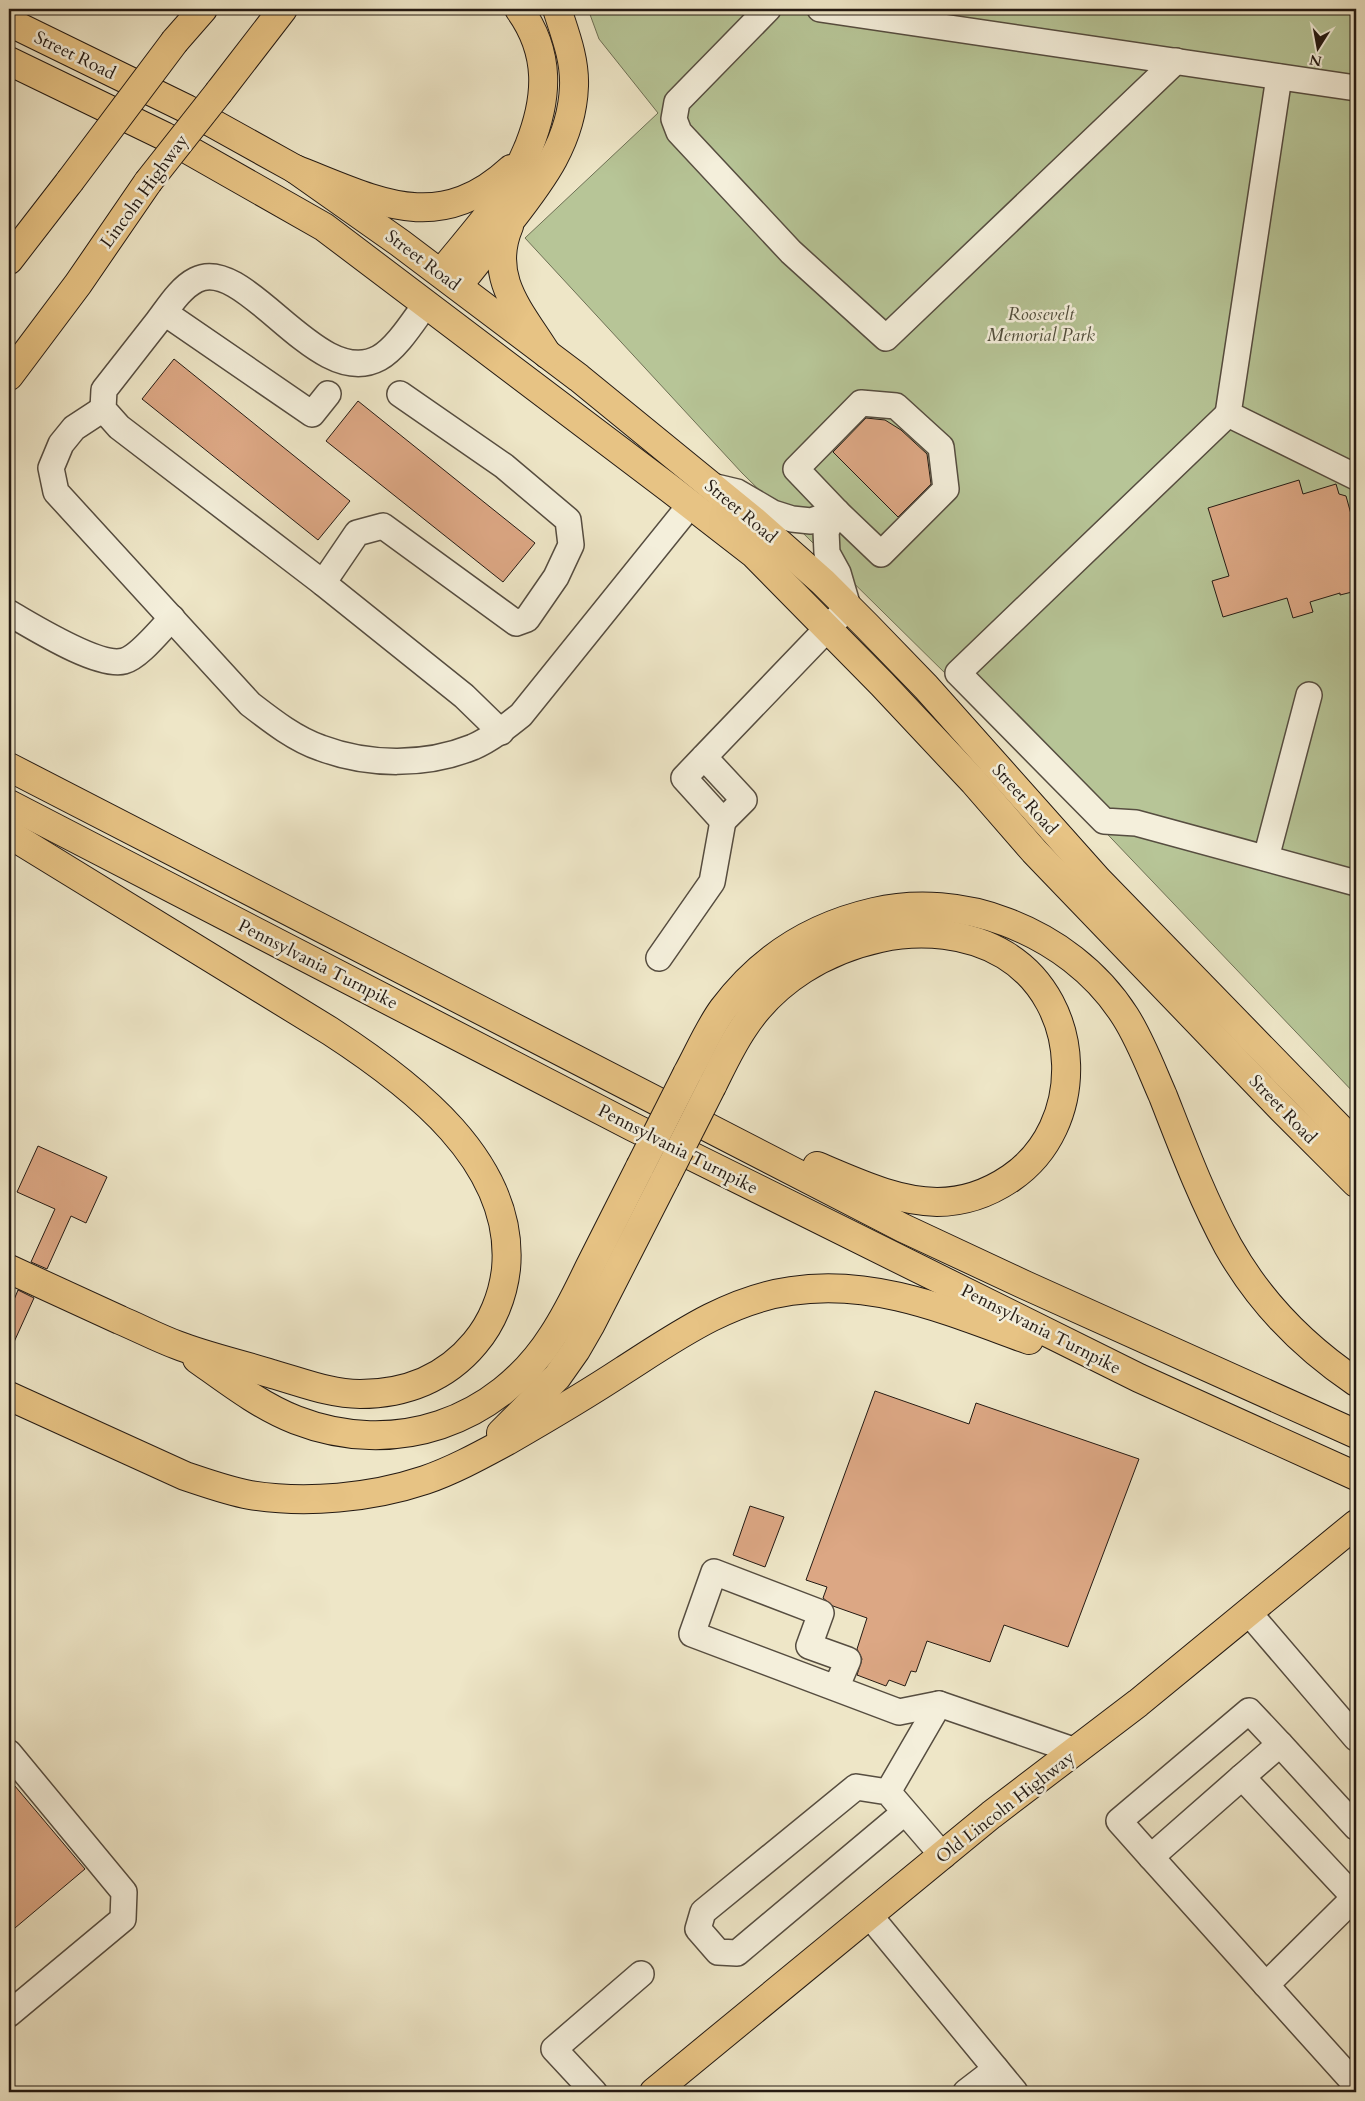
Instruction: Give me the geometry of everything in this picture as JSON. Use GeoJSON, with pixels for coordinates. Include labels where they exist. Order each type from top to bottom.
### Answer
{"type":"FeatureCollection","features":[{"type":"Feature","properties":{"kind":"main road"},"geometry":{"type":"LineString","coordinates":[[175,41],[176,9]]}},
{"type":"Feature","properties":{"kind":"main road"},"geometry":{"type":"LineString","coordinates":[[9,260],[175,41],[203,9]]}},
{"type":"Feature","properties":{"kind":"main road","name":"Lincoln Highway"},"geometry":{"type":"LineString","coordinates":[[9,376],[78,284],[148,182],[276,18],[292,9]]}},
{"type":"Feature","properties":{"kind":"main road"},"geometry":{"type":"LineString","coordinates":[[449,280],[522,163],[539,116],[544,76],[541,56],[534,36],[519,9]]}},
{"type":"Feature","properties":{"kind":"main road"},"geometry":{"type":"LineString","coordinates":[[426,304],[512,218],[550,167],[560,148],[572,106],[574,85],[573,64],[569,45],[557,9]]}},
{"type":"Feature","properties":{"kind":"main road","name":"Street Road"},"geometry":{"type":"LineString","coordinates":[[9,22],[187,109],[295,169],[548,354],[753,520],[848,606],[926,687],[1098,880],[1356,1145]]}},
{"type":"Feature","properties":{"kind":"main road","name":"Street Road"},"geometry":{"type":"LineString","coordinates":[[9,61],[164,136],[324,227],[754,554],[882,684],[974,782],[1041,858],[1282,1109],[1356,1183]]}},
{"type":"Feature","properties":{"kind":"main road"},"geometry":{"type":"LineString","coordinates":[[295,169],[382,202],[402,207],[440,207],[461,202],[496,182],[516,162],[532,137]]}},
{"type":"Feature","properties":{"kind":"main road"},"geometry":{"type":"LineString","coordinates":[[512,218],[502,246],[502,274],[513,300],[548,354]]}},
{"type":"Feature","properties":{"kind":"main road","name":"Pennsylvania Turnpike"},"geometry":{"type":"LineString","coordinates":[[9,767],[912,1232],[1356,1434]]}},
{"type":"Feature","properties":{"kind":"main road","name":"Pennsylvania Turnpike"},"geometry":{"type":"LineString","coordinates":[[9,804],[633,1127],[1139,1378],[1356,1476]]}},
{"type":"Feature","properties":{"kind":"main road"},"geometry":{"type":"LineString","coordinates":[[9,834],[330,1031],[397,1078],[445,1122],[466,1147],[482,1171],[501,1215],[506,1236],[507,1256],[501,1293],[495,1310],[488,1325],[468,1351],[442,1373],[411,1387],[377,1394],[340,1392],[177,1345],[9,1269]]}},
{"type":"Feature","properties":{"kind":"main road"},"geometry":{"type":"LineString","coordinates":[[177,1345],[276,1412],[320,1428],[345,1433],[396,1435],[449,1423],[474,1411],[498,1395],[536,1359],[567,1312],[707,1034],[722,1010],[739,990],[780,951],[830,924],[885,909],[915,907],[973,912],[1025,929],[1070,956],[1110,996],[1125,1016],[1144,1052],[1200,1189],[1222,1234],[1247,1277],[1289,1327],[1338,1370],[1356,1382]]}},
{"type":"Feature","properties":{"kind":"main road"},"geometry":{"type":"LineString","coordinates":[[477,1457],[538,1398],[576,1350],[591,1324],[665,1179],[712,1086],[745,1026],[765,1002],[796,973],[840,949],[889,936],[915,934],[962,938],[979,942],[1007,956],[1032,977],[1042,989],[1058,1019],[1066,1051],[1067,1068],[1063,1102],[1050,1135],[1041,1149],[1029,1163],[1001,1184],[985,1192],[954,1201],[923,1201],[890,1195],[663,1105]]}},
{"type":"Feature","properties":{"kind":"main road"},"geometry":{"type":"LineString","coordinates":[[9,1396],[184,1476],[228,1490],[266,1497],[336,1497],[388,1490],[425,1480],[477,1457],[563,1410],[694,1326],[739,1304],[791,1291],[843,1287],[892,1294],[944,1310],[1139,1378]]}},
{"type":"Feature","properties":{"kind":"main road","name":"Old Lincoln Highway"},"geometry":{"type":"LineString","coordinates":[[663,2089],[991,1815],[1138,1703],[1356,1524]]}},
{"type":"Feature","properties":{"kind":"lane"},"geometry":{"type":"LineString","coordinates":[[768,9],[677,102],[674,118],[678,132],[791,252],[886,338],[1176,61]]}},
{"type":"Feature","properties":{"kind":"lane"},"geometry":{"type":"LineString","coordinates":[[820,9],[1356,88]]}},
{"type":"Feature","properties":{"kind":"lane"},"geometry":{"type":"LineString","coordinates":[[1279,77],[1228,414],[958,673],[1104,821],[1136,823],[1356,883]]}},
{"type":"Feature","properties":{"kind":"lane"},"geometry":{"type":"LineString","coordinates":[[426,304],[391,348],[380,358],[366,363],[351,364],[324,353],[231,282],[206,276],[195,280],[185,287],[104,390],[104,409],[119,427],[323,584],[464,696],[500,732]]}},
{"type":"Feature","properties":{"kind":"lane"},"geometry":{"type":"LineString","coordinates":[[164,313],[312,414],[328,394]]}},
{"type":"Feature","properties":{"kind":"lane"},"geometry":{"type":"LineString","coordinates":[[323,584],[357,533],[383,526],[516,623],[527,619],[556,577],[572,544],[568,520],[504,466],[400,394]]}},
{"type":"Feature","properties":{"kind":"lane"},"geometry":{"type":"LineString","coordinates":[[861,403],[896,406],[942,447],[946,489],[881,554],[837,512],[796,469],[861,403]]}},
{"type":"Feature","properties":{"kind":"lane"},"geometry":{"type":"LineString","coordinates":[[104,409],[74,428],[61,444],[51,468],[56,492],[250,704],[279,727],[320,748],[366,760],[416,762],[442,757],[474,746],[500,732],[521,715],[690,504]]}},
{"type":"Feature","properties":{"kind":"lane"},"geometry":{"type":"LineString","coordinates":[[1228,414],[1356,477]]}},
{"type":"Feature","properties":{"kind":"lane"},"geometry":{"type":"LineString","coordinates":[[711,486],[737,492],[773,513],[792,520],[811,521],[837,512]]}},
{"type":"Feature","properties":{"kind":"lane"},"geometry":{"type":"LineString","coordinates":[[658,958],[712,882],[723,821],[684,778],[848,606],[838,573],[827,552],[826,531],[837,512]]}},
{"type":"Feature","properties":{"kind":"lane"},"geometry":{"type":"LineString","coordinates":[[9,613],[76,649],[108,661],[116,662],[124,661],[136,654],[172,618]]}},
{"type":"Feature","properties":{"kind":"lane"},"geometry":{"type":"LineString","coordinates":[[1266,858],[1309,695]]}},
{"type":"Feature","properties":{"kind":"lane"},"geometry":{"type":"LineString","coordinates":[[836,1688],[848,1660],[808,1646],[822,1613],[714,1572],[692,1634],[899,1712],[939,1704],[1076,1751]]}},
{"type":"Feature","properties":{"kind":"lane"},"geometry":{"type":"LineString","coordinates":[[1249,1613],[1356,1738]]}},
{"type":"Feature","properties":{"kind":"lane"},"geometry":{"type":"LineString","coordinates":[[888,1792],[939,1704]]}},
{"type":"Feature","properties":{"kind":"lane"},"geometry":{"type":"LineString","coordinates":[[1356,1828],[1249,1711],[1119,1821],[1356,2084]]}},
{"type":"Feature","properties":{"kind":"lane"},"geometry":{"type":"LineString","coordinates":[[1151,1857],[1280,1744]]}},
{"type":"Feature","properties":{"kind":"lane"},"geometry":{"type":"LineString","coordinates":[[9,1753],[124,1892],[123,1919],[9,2014]]}},
{"type":"Feature","properties":{"kind":"lane"},"geometry":{"type":"LineString","coordinates":[[1242,1778],[1356,1897],[1266,1985]]}},
{"type":"Feature","properties":{"kind":"lane"},"geometry":{"type":"LineString","coordinates":[[905,1812],[738,1953],[718,1952],[698,1929],[703,1912],[856,1788],[888,1792],[943,1856]]}},
{"type":"Feature","properties":{"kind":"lane"},"geometry":{"type":"LineString","coordinates":[[870,1916],[1015,2092]]}},
{"type":"Feature","properties":{"kind":"lane"},"geometry":{"type":"LineString","coordinates":[[594,2092],[554,2049],[641,1974]]}},
{"type":"Feature","properties":{"kind":"lane"},"geometry":{"type":"LineString","coordinates":[[966,2092],[996,2069]]}},
{"type":"Feature","properties":{"kind":"green space","name":"Roosevelt Memorial Park"},"geometry":{"type":"Polygon","coordinates":[[[588,9],[1356,9],[1356,1095],[1092,818],[742,473],[525,238],[658,113],[599,39],[588,9]]]}},
{"type":"Feature","properties":{"kind":"building"},"geometry":{"type":"Polygon","coordinates":[[[174,359],[350,501],[318,540],[142,399],[174,359]]]}},
{"type":"Feature","properties":{"kind":"building"},"geometry":{"type":"Polygon","coordinates":[[[358,401],[535,543],[503,582],[326,441],[358,401]]]}},
{"type":"Feature","properties":{"kind":"building"},"geometry":{"type":"Polygon","coordinates":[[[866,418],[885,420],[901,430],[927,454],[931,484],[898,517],[833,452],[866,418]]]}},
{"type":"Feature","properties":{"kind":"building"},"geometry":{"type":"Polygon","coordinates":[[[1299,480],[1303,494],[1336,484],[1339,494],[1346,496],[1356,532],[1356,591],[1340,595],[1340,593],[1310,602],[1313,612],[1293,618],[1287,598],[1223,617],[1212,581],[1229,576],[1208,508],[1299,480]]]}},
{"type":"Feature","properties":{"kind":"building"},"geometry":{"type":"Polygon","coordinates":[[[38,1146],[107,1177],[86,1223],[71,1216],[47,1269],[31,1262],[55,1209],[17,1192],[38,1146]]]}},
{"type":"Feature","properties":{"kind":"building"},"geometry":{"type":"Polygon","coordinates":[[[18,1290],[34,1298],[9,1353],[9,1312],[18,1290]]]}},
{"type":"Feature","properties":{"kind":"building"},"geometry":{"type":"Polygon","coordinates":[[[875,1391],[969,1424],[976,1403],[1139,1459],[1068,1647],[1004,1625],[990,1662],[927,1641],[916,1672],[911,1671],[905,1686],[889,1680],[886,1686],[857,1675],[862,1659],[857,1649],[867,1618],[833,1606],[823,1598],[827,1587],[806,1580],[875,1391]]]}},
{"type":"Feature","properties":{"kind":"building"},"geometry":{"type":"Polygon","coordinates":[[[750,1506],[784,1517],[765,1567],[733,1555],[750,1506]]]}},
{"type":"Feature","properties":{"kind":"building"},"geometry":{"type":"Polygon","coordinates":[[[9,1779],[85,1869],[9,1933],[9,1779]]]}}]}
